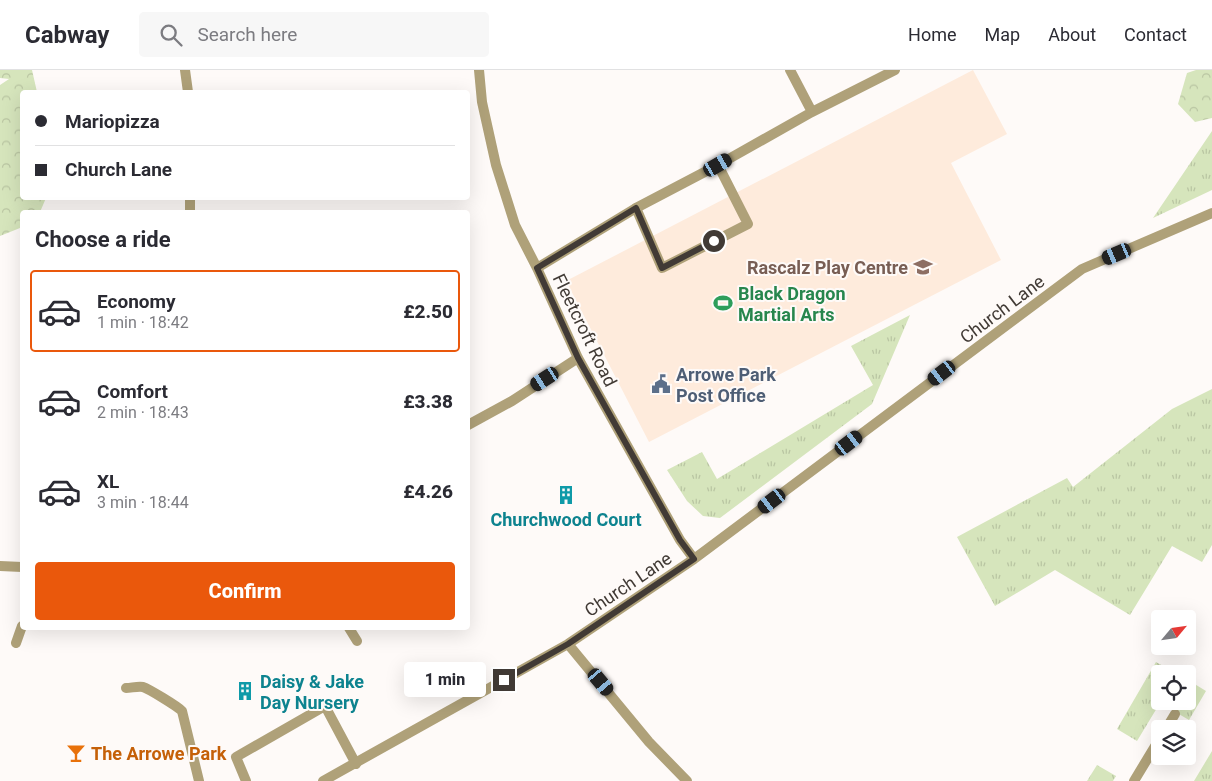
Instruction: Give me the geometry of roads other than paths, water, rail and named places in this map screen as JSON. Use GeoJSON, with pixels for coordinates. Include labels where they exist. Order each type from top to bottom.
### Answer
{"type":"FeatureCollection","features":[{"type":"Feature","properties":{"kind":"street"},"geometry":{"type":"LineString","coordinates":[[185,70],[188,90]]}},
{"type":"Feature","properties":{"kind":"street","name":"Fleetcroft Road"},"geometry":{"type":"LineString","coordinates":[[479,70],[482,102],[496,165],[516,225],[578,358],[680,540],[694,559]]}},
{"type":"Feature","properties":{"kind":"street"},"geometry":{"type":"LineString","coordinates":[[790,70],[812,112]]}},
{"type":"Feature","properties":{"kind":"street"},"geometry":{"type":"LineString","coordinates":[[537,268],[636,208],[718,165],[812,112],[895,70]]}},
{"type":"Feature","properties":{"kind":"street"},"geometry":{"type":"LineString","coordinates":[[636,208],[662,268],[748,224],[718,165]]}},
{"type":"Feature","properties":{"kind":"street","name":"Church Lane"},"geometry":{"type":"LineString","coordinates":[[323,781],[568,644],[694,559],[1082,269],[1212,214]]}},
{"type":"Feature","properties":{"kind":"street"},"geometry":{"type":"LineString","coordinates":[[470,424],[512,401],[578,358]]}},
{"type":"Feature","properties":{"kind":"street"},"geometry":{"type":"LineString","coordinates":[[0,566],[20,567]]}},
{"type":"Feature","properties":{"kind":"street"},"geometry":{"type":"LineString","coordinates":[[16,643],[21,630]]}},
{"type":"Feature","properties":{"kind":"street"},"geometry":{"type":"LineString","coordinates":[[350,630],[357,641]]}},
{"type":"Feature","properties":{"kind":"street"},"geometry":{"type":"LineString","coordinates":[[568,644],[649,742],[687,781]]}},
{"type":"Feature","properties":{"kind":"street"},"geometry":{"type":"LineString","coordinates":[[126,688],[143,687],[166,701],[175,704],[182,711],[199,781]]}},
{"type":"Feature","properties":{"kind":"street"},"geometry":{"type":"LineString","coordinates":[[246,781],[236,757],[324,706],[356,764]]}},
{"type":"Feature","properties":{"kind":"street"},"geometry":{"type":"LineString","coordinates":[[1171,720],[1175,714]]}},
{"type":"Feature","properties":{"kind":"street"},"geometry":{"type":"LineString","coordinates":[[1134,781],[1151,753]]}},
{"type":"Feature","properties":{"kind":"place","name":"Rascalz Play Centre"},"geometry":{"type":"Point","coordinates":[923,267]}},
{"type":"Feature","properties":{"kind":"place","name":"Black Dragon Martial Arts"},"geometry":{"type":"Point","coordinates":[723,303]}},
{"type":"Feature","properties":{"kind":"place","name":"Arrowe Park Post Office"},"geometry":{"type":"Point","coordinates":[661,384]}},
{"type":"Feature","properties":{"kind":"place","name":"Churchwood Court"},"geometry":{"type":"Point","coordinates":[566,495]}},
{"type":"Feature","properties":{"kind":"place","name":"Daisy & Jake Day Nursery"},"geometry":{"type":"Point","coordinates":[245,691]}},
{"type":"Feature","properties":{"kind":"place","name":"The Arrowe Park"},"geometry":{"type":"Point","coordinates":[76,753]}}]}
